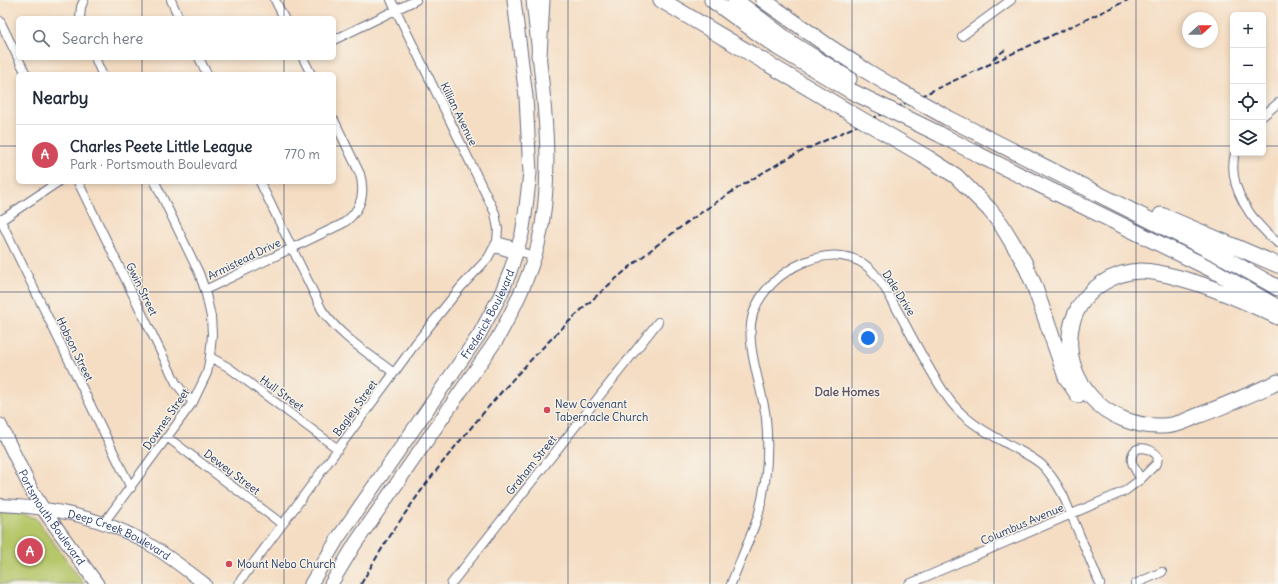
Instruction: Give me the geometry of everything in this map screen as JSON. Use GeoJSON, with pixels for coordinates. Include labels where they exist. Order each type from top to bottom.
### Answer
{"type":"FeatureCollection","features":[{"type":"Feature","properties":{"kind":"highway"},"geometry":{"type":"LineString","coordinates":[[539,56],[542,0]]}},
{"type":"Feature","properties":{"kind":"highway"},"geometry":{"type":"LineString","coordinates":[[661,0],[956,176],[989,209],[1001,224],[1024,262],[1034,285],[1066,377],[1074,390],[1086,404],[1101,417],[1121,427],[1142,433],[1154,434],[1224,413],[1278,389]]}},
{"type":"Feature","properties":{"kind":"highway"},"geometry":{"type":"LineString","coordinates":[[712,0],[777,47],[981,156],[1213,270],[1278,308]]}},
{"type":"Feature","properties":{"kind":"highway"},"geometry":{"type":"LineString","coordinates":[[735,0],[854,88]]}},
{"type":"Feature","properties":{"kind":"highway"},"geometry":{"type":"LineString","coordinates":[[763,0],[828,46],[893,88],[948,118],[1225,258],[1278,288]]}},
{"type":"Feature","properties":{"kind":"highway"},"geometry":{"type":"LineString","coordinates":[[773,0],[865,70]]}},
{"type":"Feature","properties":{"kind":"highway"},"geometry":{"type":"LineString","coordinates":[[948,118],[1172,220],[1278,265]]}},
{"type":"Feature","properties":{"kind":"highway"},"geometry":{"type":"LineString","coordinates":[[1278,317],[1217,289],[1163,273],[1139,271],[1116,276],[1095,288],[1087,296],[1075,315],[1070,328],[1070,352],[1077,377],[1092,398],[1112,414],[1136,423],[1173,429],[1278,382]]}},
{"type":"Feature","properties":{"kind":"main road","name":"Frederick Boulevard"},"geometry":{"type":"LineString","coordinates":[[311,584],[338,538],[479,335],[500,296],[517,251],[526,215],[530,165],[526,97],[514,0]]}},
{"type":"Feature","properties":{"kind":"main road","name":"Frederick Boulevard"},"geometry":{"type":"LineString","coordinates":[[331,584],[370,522],[497,339],[522,290],[535,256],[546,194],[547,136],[533,0]]}},
{"type":"Feature","properties":{"kind":"main road","name":"Portsmouth Boulevard"},"geometry":{"type":"LineString","coordinates":[[0,425],[32,491],[43,509],[97,584]]}},
{"type":"Feature","properties":{"kind":"street"},"geometry":{"type":"LineString","coordinates":[[80,16],[81,7],[84,0]]}},
{"type":"Feature","properties":{"kind":"street"},"geometry":{"type":"LineString","coordinates":[[171,0],[178,16]]}},
{"type":"Feature","properties":{"kind":"street"},"geometry":{"type":"LineString","coordinates":[[276,0],[283,16]]}},
{"type":"Feature","properties":{"kind":"street","name":"Killian Avenue"},"geometry":{"type":"LineString","coordinates":[[391,0],[495,213],[498,228],[496,244]]}},
{"type":"Feature","properties":{"kind":"street"},"geometry":{"type":"LineString","coordinates":[[336,39],[416,0]]}},
{"type":"Feature","properties":{"kind":"street"},"geometry":{"type":"LineString","coordinates":[[962,36],[1010,0]]}},
{"type":"Feature","properties":{"kind":"street"},"geometry":{"type":"LineString","coordinates":[[0,21],[16,54]]}},
{"type":"Feature","properties":{"kind":"street"},"geometry":{"type":"LineString","coordinates":[[19,60],[25,72]]}},
{"type":"Feature","properties":{"kind":"street"},"geometry":{"type":"LineString","coordinates":[[95,60],[101,72]]}},
{"type":"Feature","properties":{"kind":"street"},"geometry":{"type":"LineString","coordinates":[[200,60],[205,72]]}},
{"type":"Feature","properties":{"kind":"street"},"geometry":{"type":"LineString","coordinates":[[304,60],[310,72]]}},
{"type":"Feature","properties":{"kind":"street"},"geometry":{"type":"LineString","coordinates":[[1266,113],[1278,103]]}},
{"type":"Feature","properties":{"kind":"street","name":"Armistead Drive"},"geometry":{"type":"LineString","coordinates":[[205,290],[342,224],[356,212],[362,198],[363,186],[360,174],[336,124]]}},
{"type":"Feature","properties":{"kind":"street"},"geometry":{"type":"LineString","coordinates":[[1234,156],[1234,171],[1239,193],[1245,205],[1257,223],[1278,243]]}},
{"type":"Feature","properties":{"kind":"street"},"geometry":{"type":"LineString","coordinates":[[0,220],[55,184]]}},
{"type":"Feature","properties":{"kind":"street","name":"Gwin Street"},"geometry":{"type":"LineString","coordinates":[[79,184],[176,383],[193,402]]}},
{"type":"Feature","properties":{"kind":"street","name":"Downes Street"},"geometry":{"type":"LineString","coordinates":[[103,524],[193,402],[207,373],[210,357],[212,334],[211,318],[205,290],[199,273],[156,184]]}},
{"type":"Feature","properties":{"kind":"street"},"geometry":{"type":"LineString","coordinates":[[261,184],[292,248]]}},
{"type":"Feature","properties":{"kind":"street","name":"Hobson Street"},"geometry":{"type":"LineString","coordinates":[[0,220],[130,488]]}},
{"type":"Feature","properties":{"kind":"street"},"geometry":{"type":"LineString","coordinates":[[496,244],[514,246],[517,251],[535,256]]}},
{"type":"Feature","properties":{"kind":"street","name":"Bagley Street"},"geometry":{"type":"LineString","coordinates":[[238,584],[394,373],[436,318],[488,258],[496,244]]}},
{"type":"Feature","properties":{"kind":"street","name":"Armistead Drive"},"geometry":{"type":"LineString","coordinates":[[292,248],[322,310],[331,323],[340,332],[394,373]]}},
{"type":"Feature","properties":{"kind":"street","name":"Dale Drive"},"geometry":{"type":"LineString","coordinates":[[731,584],[758,516],[764,490],[768,458],[766,418],[751,348],[750,337],[753,315],[760,297],[768,286],[778,277],[800,264],[826,256],[838,256],[855,260],[864,264],[873,272],[892,300],[944,393],[952,404],[976,427],[1032,457],[1042,465],[1055,481],[1063,495],[1100,584]]}},
{"type":"Feature","properties":{"kind":"street","name":"Graham Street"},"geometry":{"type":"LineString","coordinates":[[451,584],[658,322]]}},
{"type":"Feature","properties":{"kind":"street","name":"Hull Street"},"geometry":{"type":"LineString","coordinates":[[210,357],[228,367],[338,449]]}},
{"type":"Feature","properties":{"kind":"street","name":"Dewey Street"},"geometry":{"type":"LineString","coordinates":[[167,437],[282,524]]}},
{"type":"Feature","properties":{"kind":"street","name":"Columbus Avenue"},"geometry":{"type":"LineString","coordinates":[[909,584],[1125,491],[1141,479]]}},
{"type":"Feature","properties":{"kind":"street","name":"Deep Creek Boulevard"},"geometry":{"type":"LineString","coordinates":[[0,505],[43,509],[80,517],[128,533],[148,543],[205,584]]}},
{"type":"Feature","properties":{"kind":"street"},"geometry":{"type":"LineString","coordinates":[[1135,584],[1162,572]]}},
{"type":"Feature","properties":{"kind":"green space"},"geometry":{"type":"Polygon","coordinates":[[[0,513],[18,513],[36,518],[84,584],[0,584],[0,513]]]}},
{"type":"Feature","properties":{"kind":"railway"},"geometry":{"type":"LineString","coordinates":[[361,584],[398,523],[455,447],[505,388],[541,349],[579,312],[661,242],[705,210],[796,154],[1128,0]]}},
{"type":"Feature","properties":{"kind":"railway"},"geometry":{"type":"LineString","coordinates":[[993,59],[1006,49]]}},
{"type":"Feature","properties":{"kind":"place","name":"New Covenant Tabernacle Church"},"geometry":{"type":"Point","coordinates":[547,410]}},
{"type":"Feature","properties":{"kind":"place","name":"Charles Peete Little League"},"geometry":{"type":"Point","coordinates":[30,551]}},
{"type":"Feature","properties":{"kind":"place","name":"Mount Nebo Church"},"geometry":{"type":"Point","coordinates":[229,564]}},
{"type":"Feature","properties":{"kind":"district","name":"Dale Homes"},"geometry":{"type":"Point","coordinates":[847,392]}}]}
